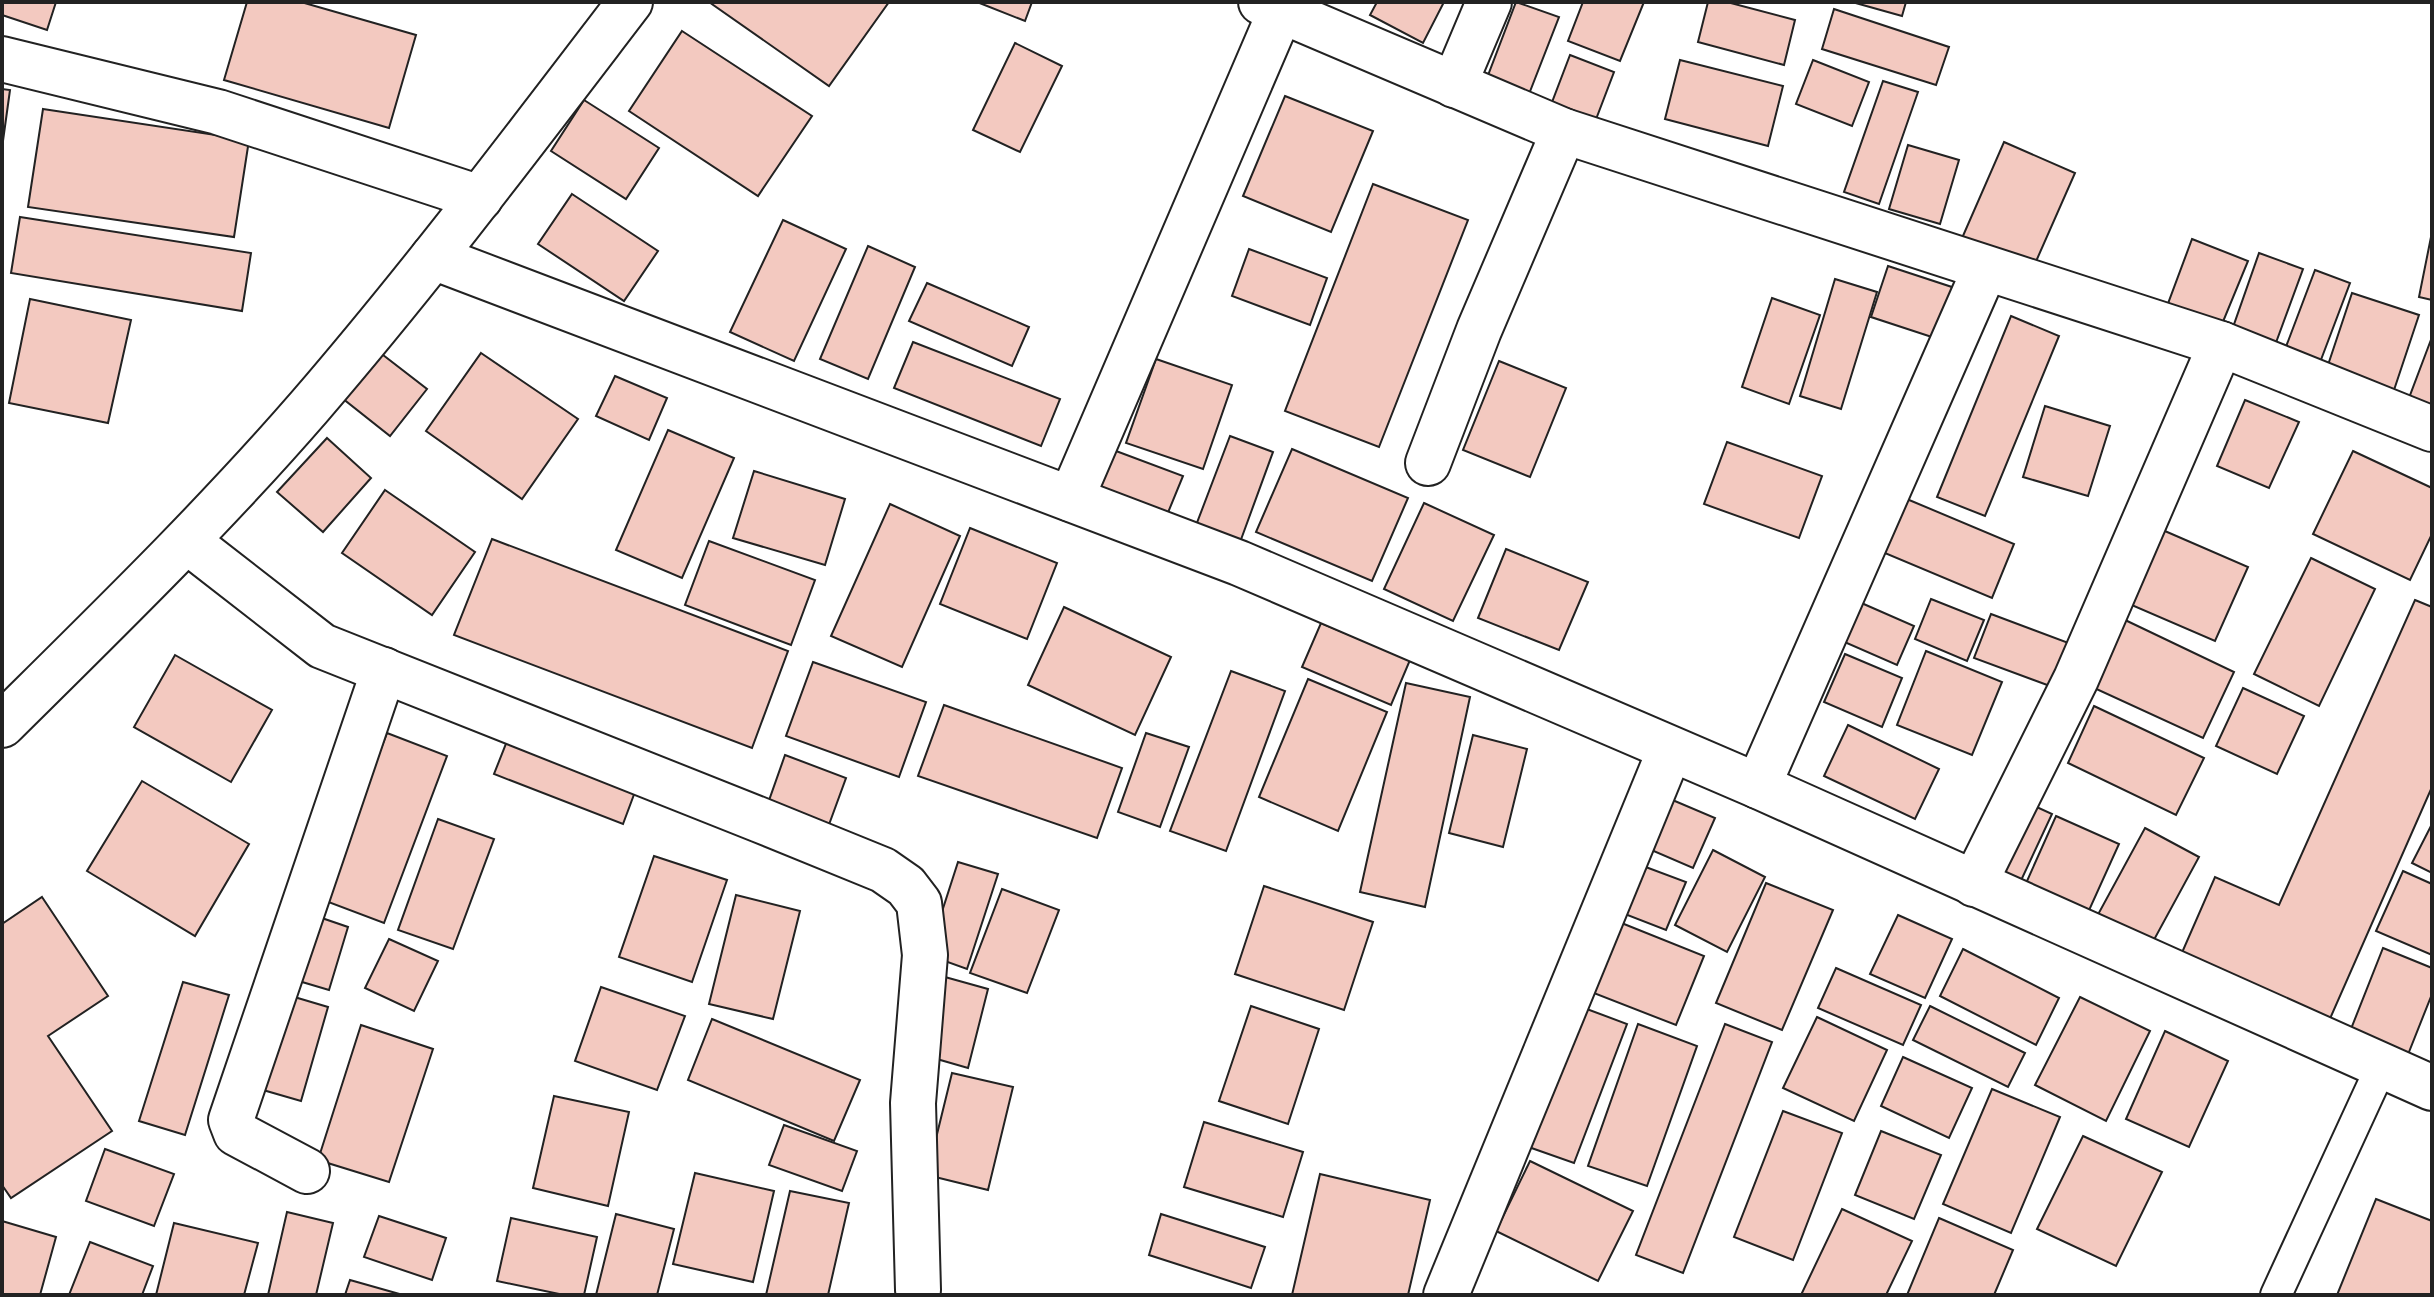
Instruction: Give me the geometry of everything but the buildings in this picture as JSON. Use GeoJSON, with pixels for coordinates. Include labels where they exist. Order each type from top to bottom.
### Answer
{"type":"FeatureCollection","features":[{"type":"Feature","properties":{"kind":"street"},"geometry":{"type":"LineString","coordinates":[[2,725],[187,541],[310,406],[480,198],[630,2]]}},
{"type":"Feature","properties":{"kind":"street"},"geometry":{"type":"LineString","coordinates":[[1454,85],[1489,2]]}},
{"type":"Feature","properties":{"kind":"street"},"geometry":{"type":"LineString","coordinates":[[1071,499],[1271,6],[1564,131],[2221,344],[2432,429]]}},
{"type":"Feature","properties":{"kind":"street"},"geometry":{"type":"LineString","coordinates":[[2,59],[218,112],[480,198]]}},
{"type":"Feature","properties":{"kind":"street"},"geometry":{"type":"LineString","coordinates":[[1428,463],[1479,330],[1564,131]]}},
{"type":"Feature","properties":{"kind":"street"},"geometry":{"type":"LineString","coordinates":[[433,257],[1239,563],[1758,786],[2432,1088]]}},
{"type":"Feature","properties":{"kind":"street"},"geometry":{"type":"LineString","coordinates":[[1758,786],[1985,269]]}},
{"type":"Feature","properties":{"kind":"street"},"geometry":{"type":"LineString","coordinates":[[1974,884],[2076,679],[2221,344]]}},
{"type":"Feature","properties":{"kind":"street"},"geometry":{"type":"LineString","coordinates":[[187,541],[322,646],[842,853],[883,870],[906,886],[919,903],[925,955],[913,1103],[918,1290]]}},
{"type":"Feature","properties":{"kind":"street"},"geometry":{"type":"LineString","coordinates":[[307,1171],[236,1133],[231,1120],[384,670]]}},
{"type":"Feature","properties":{"kind":"street"},"geometry":{"type":"LineString","coordinates":[[1446,1295],[1670,750]]}},
{"type":"Feature","properties":{"kind":"lane"},"geometry":{"type":"LineString","coordinates":[[2276,1295],[2382,1065]]}}]}
